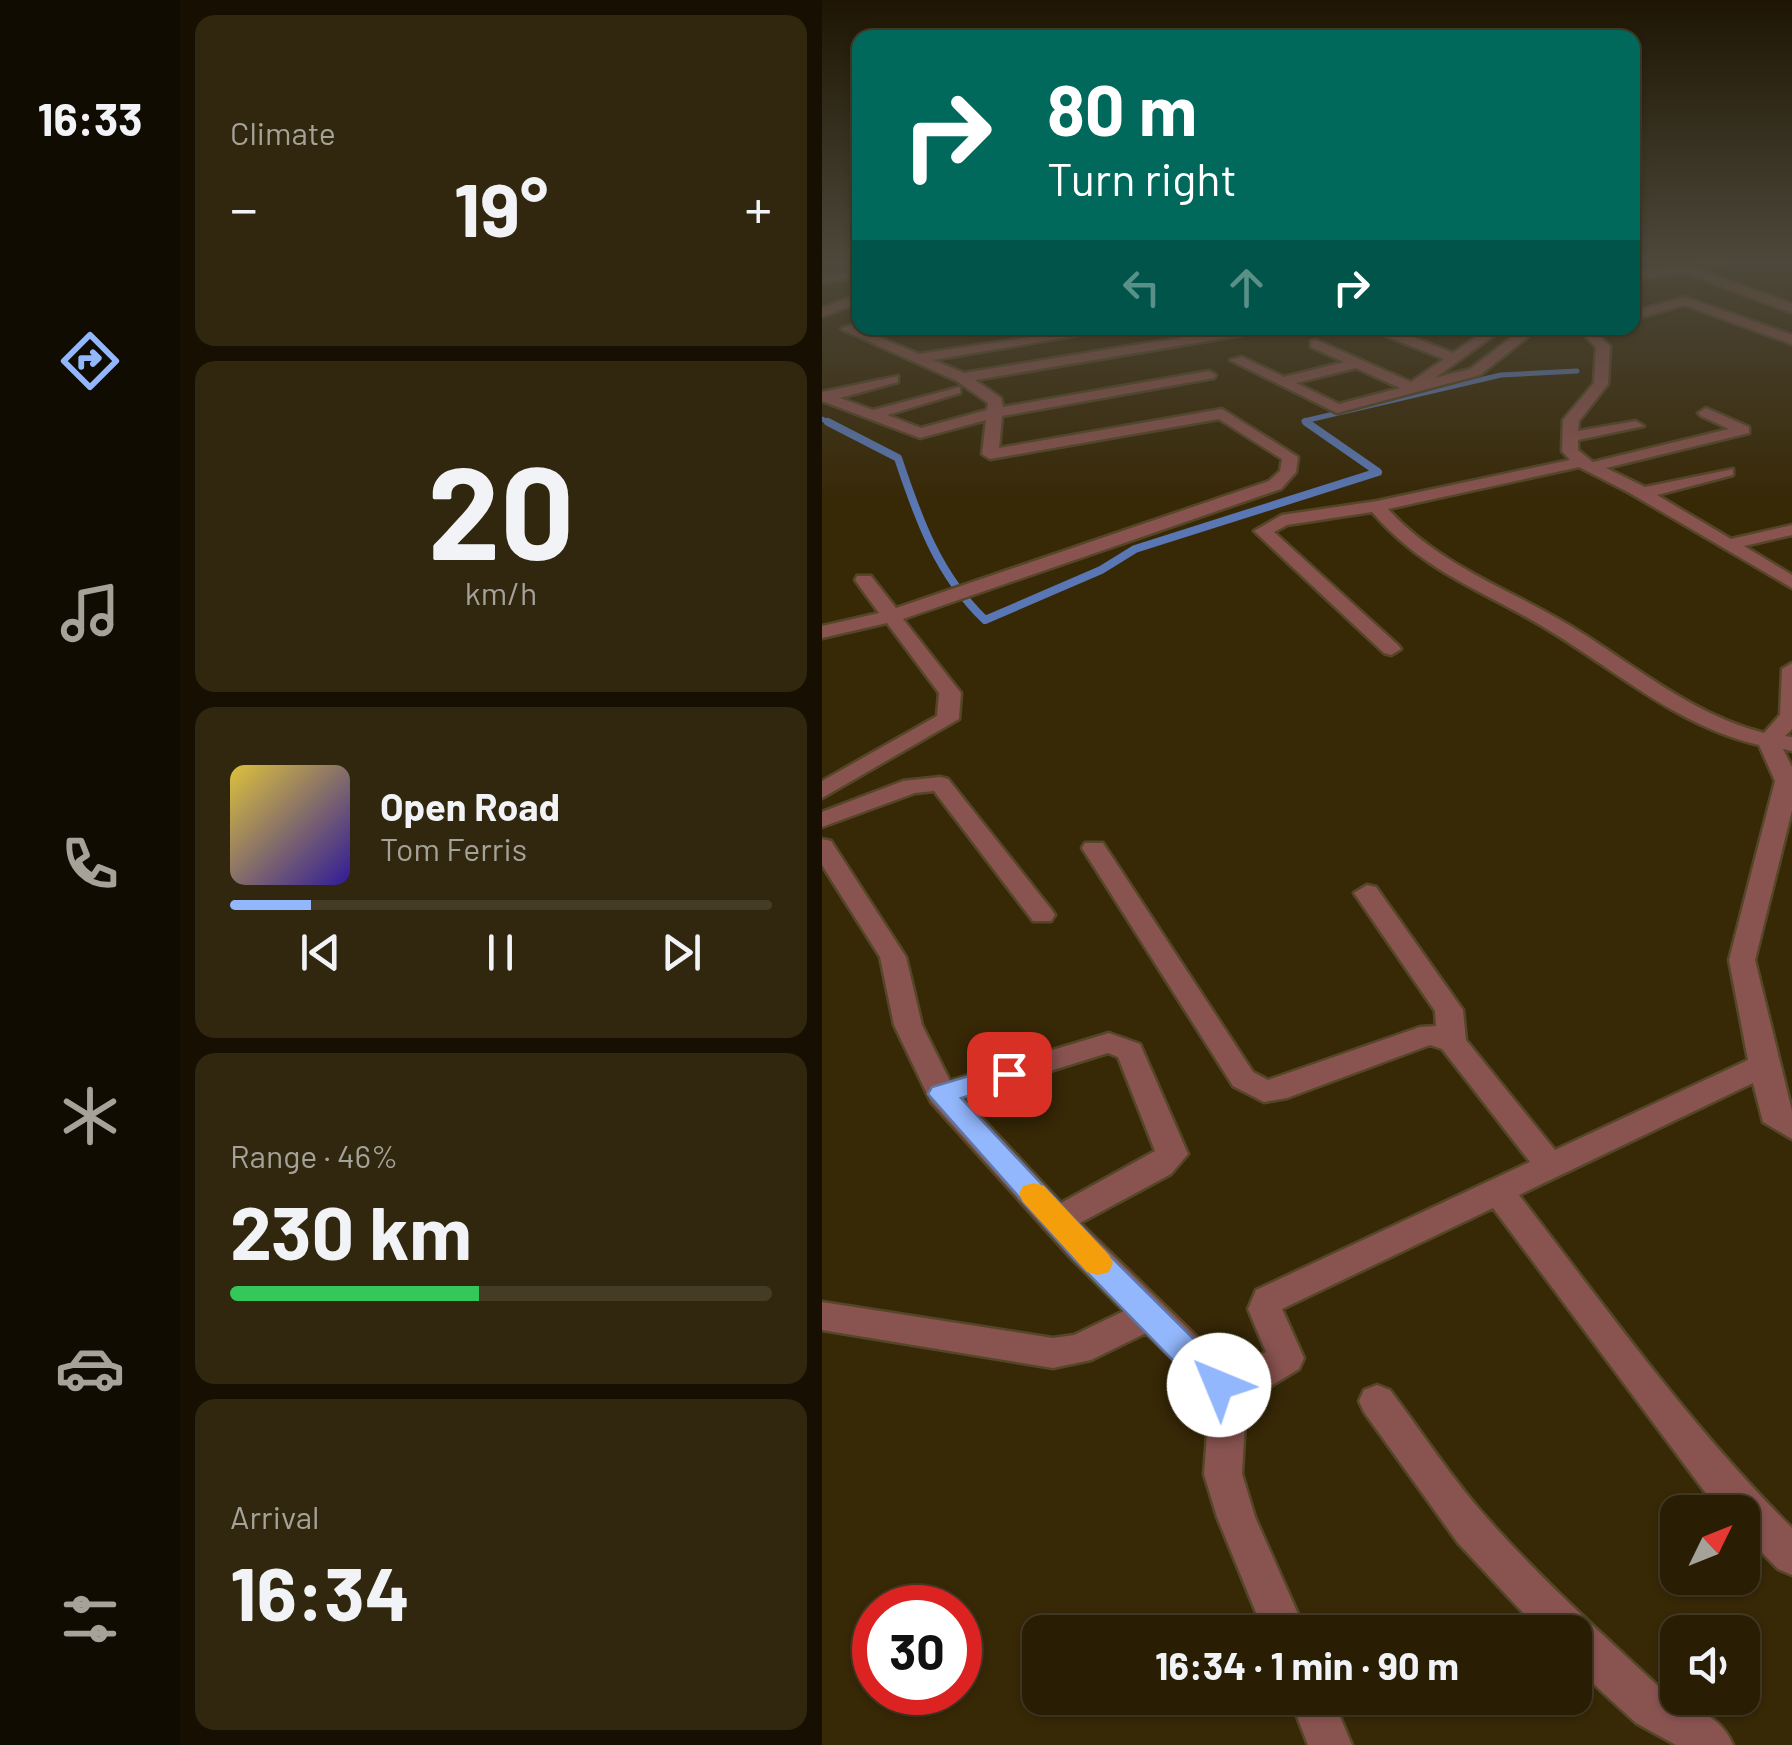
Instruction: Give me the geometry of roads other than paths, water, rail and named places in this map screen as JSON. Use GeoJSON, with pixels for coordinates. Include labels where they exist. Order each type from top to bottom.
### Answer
{"type":"FeatureCollection","features":[{"type":"Feature","properties":{"kind":"street"},"geometry":{"type":"LineString","coordinates":[[822,632],[892,616],[1275,485],[1288,472],[1290,457],[1222,414],[990,454],[996,401],[877,341]]}},
{"type":"Feature","properties":{"kind":"street"},"geometry":{"type":"LineString","coordinates":[[916,359],[1027,341]]}},
{"type":"Feature","properties":{"kind":"street"},"geometry":{"type":"LineString","coordinates":[[872,414],[958,384],[1188,341]]}},
{"type":"Feature","properties":{"kind":"street"},"geometry":{"type":"LineString","coordinates":[[1412,341],[1454,358]]}},
{"type":"Feature","properties":{"kind":"street"},"geometry":{"type":"LineString","coordinates":[[1412,388],[1473,341]]}},
{"type":"Feature","properties":{"kind":"street"},"geometry":{"type":"LineString","coordinates":[[1236,360],[1337,408],[1475,372],[1515,341]]}},
{"type":"Feature","properties":{"kind":"street"},"geometry":{"type":"LineString","coordinates":[[1599,341],[1603,346],[1601,384],[1570,420],[1570,451],[1586,465],[1642,492],[1792,583]]}},
{"type":"Feature","properties":{"kind":"street"},"geometry":{"type":"LineString","coordinates":[[1316,344],[1412,388]]}},
{"type":"Feature","properties":{"kind":"street"},"geometry":{"type":"LineString","coordinates":[[1283,382],[1358,363]]}},
{"type":"Feature","properties":{"kind":"street"},"geometry":{"type":"LineString","coordinates":[[824,397],[920,433],[995,413],[1209,375]]}},
{"type":"Feature","properties":{"kind":"street"},"geometry":{"type":"LineString","coordinates":[[824,397],[893,379]]}},
{"type":"Feature","properties":{"kind":"street"},"geometry":{"type":"LineString","coordinates":[[1391,649],[1263,531],[1282,520],[1378,506],[1744,430],[1706,413]]}},
{"type":"Feature","properties":{"kind":"street"},"geometry":{"type":"LineString","coordinates":[[1570,437],[1636,426]]}},
{"type":"Feature","properties":{"kind":"street"},"geometry":{"type":"LineString","coordinates":[[1642,492],[1727,472]]}},
{"type":"Feature","properties":{"kind":"street"},"geometry":{"type":"LineString","coordinates":[[1378,506],[1406,542],[1459,580],[1540,616],[1696,714],[1780,743]]}},
{"type":"Feature","properties":{"kind":"street"},"geometry":{"type":"LineString","coordinates":[[1731,544],[1792,530]]}},
{"type":"Feature","properties":{"kind":"street"},"geometry":{"type":"LineString","coordinates":[[822,791],[948,719],[950,693],[864,580]]}},
{"type":"Feature","properties":{"kind":"street"},"geometry":{"type":"LineString","coordinates":[[1792,669],[1791,716],[1780,743],[1787,782],[1742,960],[1774,1114],[1792,1128]]}},
{"type":"Feature","properties":{"kind":"street"},"geometry":{"type":"LineString","coordinates":[[822,820],[911,786],[940,784],[1042,915]]}},
{"type":"Feature","properties":{"kind":"street"},"geometry":{"type":"LineString","coordinates":[[822,846],[892,956],[908,1024],[942,1094],[1058,1220],[1228,1390],[1223,1474],[1236,1517],[1278,1615]]}},
{"type":"Feature","properties":{"kind":"street"},"geometry":{"type":"LineString","coordinates":[[1094,848],[1243,1079],[1264,1091],[1287,1086],[1430,1034],[1452,1042],[1551,1167]]}},
{"type":"Feature","properties":{"kind":"street"},"geometry":{"type":"LineString","coordinates":[[1367,893],[1449,1010],[1452,1042]]}},
{"type":"Feature","properties":{"kind":"street"},"geometry":{"type":"LineString","coordinates":[[942,1094],[1109,1043],[1130,1051],[1172,1154],[1160,1166],[1058,1220]]}},
{"type":"Feature","properties":{"kind":"street"},"geometry":{"type":"LineString","coordinates":[[1228,1390],[1238,1388],[1286,1358],[1265,1309],[1268,1300],[1764,1064]]}},
{"type":"Feature","properties":{"kind":"street"},"geometry":{"type":"LineString","coordinates":[[1499,1192],[1684,1438],[1718,1480],[1792,1556]]}},
{"type":"Feature","properties":{"kind":"street"},"geometry":{"type":"LineString","coordinates":[[822,1316],[1052,1353],[1079,1349],[1149,1314]]}},
{"type":"Feature","properties":{"kind":"street"},"geometry":{"type":"LineString","coordinates":[[1377,1401],[1472,1530],[1553,1615]]}},
{"type":"Feature","properties":{"kind":"street"},"geometry":{"type":"LineString","coordinates":[[1592,1653],[1651,1708],[1686,1725],[1711,1745]]}},
{"type":"Feature","properties":{"kind":"street"},"geometry":{"type":"LineString","coordinates":[[1318,1715],[1330,1745]]}},
{"type":"Feature","properties":{"kind":"waterway"},"geometry":{"type":"LineString","coordinates":[[1309,425],[1304,421],[1501,375],[1577,371]]}},
{"type":"Feature","properties":{"kind":"waterway"},"geometry":{"type":"LineString","coordinates":[[822,419],[833,425]]}},
{"type":"Feature","properties":{"kind":"waterway"},"geometry":{"type":"LineString","coordinates":[[828,422],[898,458],[942,565],[985,620],[1101,570],[1135,549],[1378,472],[1306,422]]}}]}
